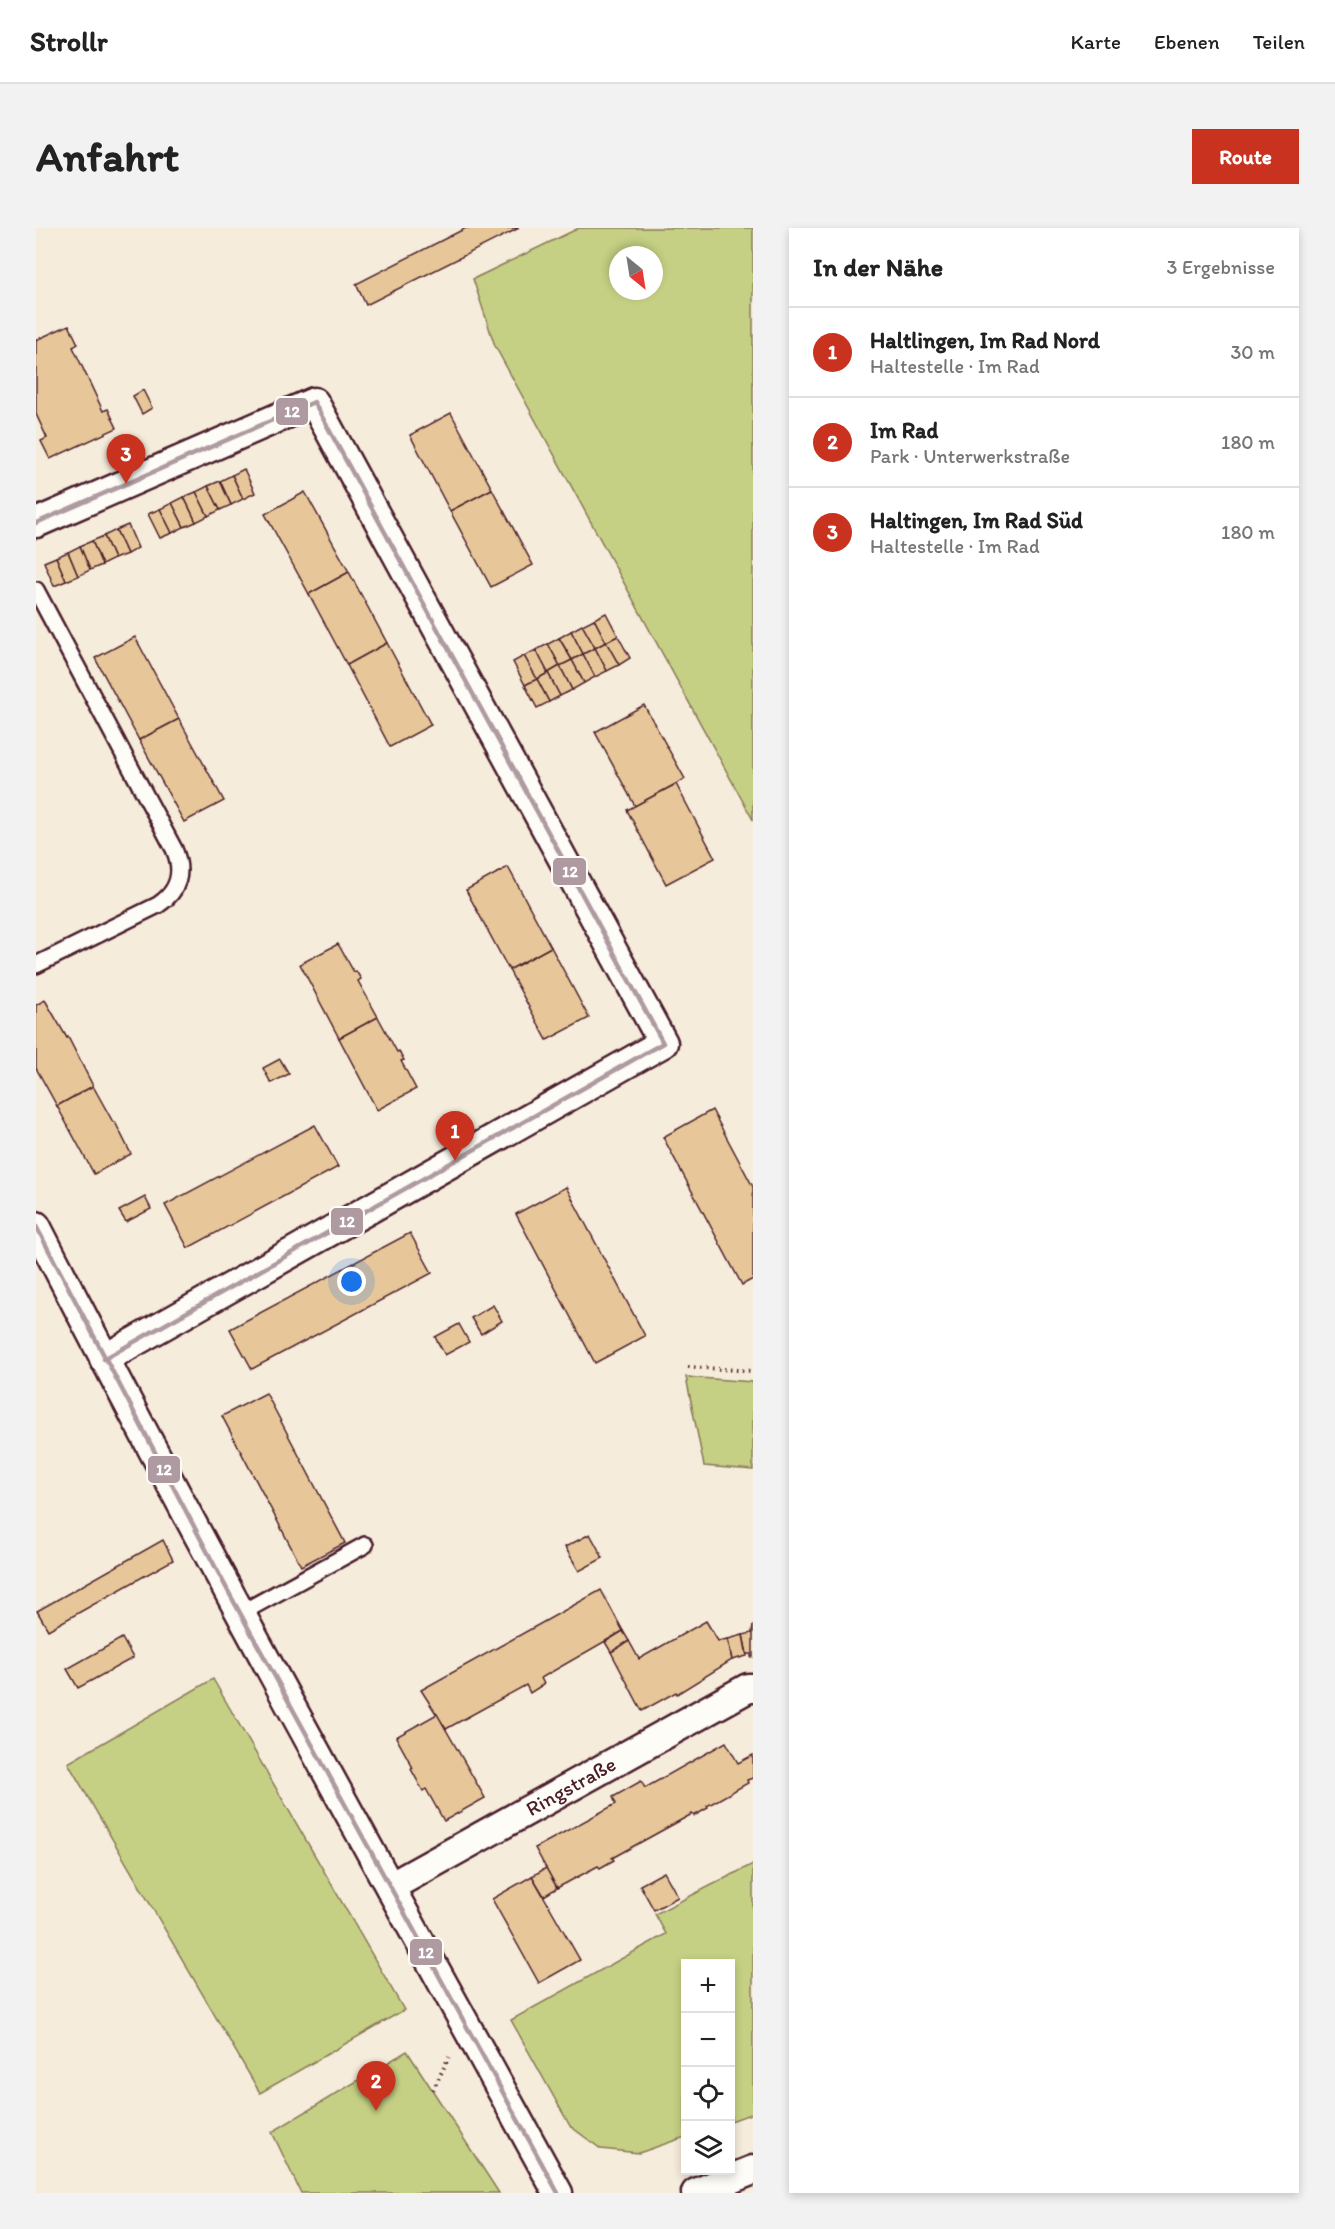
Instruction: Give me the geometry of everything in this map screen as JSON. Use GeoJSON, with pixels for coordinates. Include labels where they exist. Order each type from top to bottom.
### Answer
{"type":"FeatureCollection","features":[{"type":"Feature","properties":{"kind":"street"},"geometry":{"type":"LineString","coordinates":[[36,523],[314,402],[663,1043],[104,1359]]}},
{"type":"Feature","properties":{"kind":"street"},"geometry":{"type":"LineString","coordinates":[[36,1226],[104,1359],[558,2193]]}},
{"type":"Feature","properties":{"kind":"street","name":"Ringstraße"},"geometry":{"type":"LineString","coordinates":[[390,1887],[748,1688],[753,1688]]}},
{"type":"Feature","properties":{"kind":"street"},"geometry":{"type":"LineString","coordinates":[[696,2193],[753,2170]]}},
{"type":"Feature","properties":{"kind":"lane"},"geometry":{"type":"LineString","coordinates":[[36,590],[174,849],[179,860],[180,874],[176,887],[168,898],[158,905],[36,965]]}},
{"type":"Feature","properties":{"kind":"lane"},"geometry":{"type":"LineString","coordinates":[[241,1612],[365,1545]]}},
{"type":"Feature","properties":{"kind":"path"},"geometry":{"type":"LineString","coordinates":[[688,1366],[753,1371]]}},
{"type":"Feature","properties":{"kind":"green space"},"geometry":{"type":"Polygon","coordinates":[[[579,228],[753,228],[753,820],[495,346],[473,279],[579,228]]]}},
{"type":"Feature","properties":{"kind":"green space"},"geometry":{"type":"Polygon","coordinates":[[[686,1377],[753,1382],[753,1470],[704,1466],[686,1377]]]}},
{"type":"Feature","properties":{"kind":"green space"},"geometry":{"type":"Polygon","coordinates":[[[213,1679],[404,2010],[260,2093],[68,1763],[213,1679]]]}},
{"type":"Feature","properties":{"kind":"green space"},"geometry":{"type":"Polygon","coordinates":[[[753,1864],[753,2113],[735,2120],[735,1959],[681,1959],[681,2138],[639,2153],[601,2149],[570,2126],[511,2020],[666,1934],[655,1914],[753,1864]]]}},
{"type":"Feature","properties":{"kind":"green space"},"geometry":{"type":"Polygon","coordinates":[[[407,2051],[499,2193],[301,2193],[272,2132],[407,2051]]]}},
{"type":"Feature","properties":{"kind":"building"},"geometry":{"type":"Polygon","coordinates":[[[466,228],[519,228],[366,305],[356,284],[466,228]]]}},
{"type":"Feature","properties":{"kind":"building"},"geometry":{"type":"Polygon","coordinates":[[[69,325],[78,344],[73,347],[103,411],[108,409],[117,428],[50,459],[41,441],[47,438],[36,414],[36,340],[69,325]]]}},
{"type":"Feature","properties":{"kind":"building"},"geometry":{"type":"Polygon","coordinates":[[[143,390],[152,408],[142,414],[133,396],[143,390]]]}},
{"type":"Feature","properties":{"kind":"building"},"geometry":{"type":"Polygon","coordinates":[[[451,413],[492,489],[450,511],[410,435],[451,413]]]}},
{"type":"Feature","properties":{"kind":"building"},"geometry":{"type":"Polygon","coordinates":[[[244,469],[255,493],[243,499],[232,475],[244,469]]]}},
{"type":"Feature","properties":{"kind":"building"},"geometry":{"type":"Polygon","coordinates":[[[232,475],[243,499],[231,505],[220,481],[232,475]]]}},
{"type":"Feature","properties":{"kind":"building"},"geometry":{"type":"Polygon","coordinates":[[[220,481],[231,505],[220,510],[208,486],[220,481]]]}},
{"type":"Feature","properties":{"kind":"building"},"geometry":{"type":"Polygon","coordinates":[[[208,486],[220,510],[208,516],[196,492],[208,486]]]}},
{"type":"Feature","properties":{"kind":"building"},"geometry":{"type":"Polygon","coordinates":[[[492,489],[533,565],[491,587],[450,511],[492,489]]]}},
{"type":"Feature","properties":{"kind":"building"},"geometry":{"type":"Polygon","coordinates":[[[196,492],[208,516],[196,522],[184,497],[196,492]]]}},
{"type":"Feature","properties":{"kind":"building"},"geometry":{"type":"Polygon","coordinates":[[[305,492],[349,572],[309,594],[265,514],[305,492]]]}},
{"type":"Feature","properties":{"kind":"building"},"geometry":{"type":"Polygon","coordinates":[[[184,497],[196,522],[184,527],[172,503],[184,497]]]}},
{"type":"Feature","properties":{"kind":"building"},"geometry":{"type":"Polygon","coordinates":[[[172,503],[184,527],[172,533],[160,509],[172,503]]]}},
{"type":"Feature","properties":{"kind":"building"},"geometry":{"type":"Polygon","coordinates":[[[160,509],[172,533],[160,538],[148,514],[160,509]]]}},
{"type":"Feature","properties":{"kind":"building"},"geometry":{"type":"Polygon","coordinates":[[[128,525],[138,548],[127,554],[116,530],[128,525]]]}},
{"type":"Feature","properties":{"kind":"building"},"geometry":{"type":"Polygon","coordinates":[[[116,530],[127,554],[114,559],[104,536],[116,530]]]}},
{"type":"Feature","properties":{"kind":"building"},"geometry":{"type":"Polygon","coordinates":[[[104,536],[114,559],[102,565],[92,541],[104,536]]]}},
{"type":"Feature","properties":{"kind":"building"},"geometry":{"type":"Polygon","coordinates":[[[92,541],[102,565],[90,570],[80,546],[92,541]]]}},
{"type":"Feature","properties":{"kind":"building"},"geometry":{"type":"Polygon","coordinates":[[[80,546],[90,570],[78,576],[68,552],[80,546]]]}},
{"type":"Feature","properties":{"kind":"building"},"geometry":{"type":"Polygon","coordinates":[[[68,552],[78,576],[66,581],[56,557],[68,552]]]}},
{"type":"Feature","properties":{"kind":"building"},"geometry":{"type":"Polygon","coordinates":[[[56,557],[66,581],[54,586],[44,562],[56,557]]]}},
{"type":"Feature","properties":{"kind":"building"},"geometry":{"type":"Polygon","coordinates":[[[349,572],[387,643],[347,665],[309,594],[349,572]]]}},
{"type":"Feature","properties":{"kind":"building"},"geometry":{"type":"Polygon","coordinates":[[[606,613],[618,636],[606,642],[594,619],[606,613]]]}},
{"type":"Feature","properties":{"kind":"building"},"geometry":{"type":"Polygon","coordinates":[[[594,619],[606,642],[595,648],[582,625],[594,619]]]}},
{"type":"Feature","properties":{"kind":"building"},"geometry":{"type":"Polygon","coordinates":[[[582,625],[595,648],[583,654],[571,631],[582,625]]]}},
{"type":"Feature","properties":{"kind":"building"},"geometry":{"type":"Polygon","coordinates":[[[571,631],[583,654],[572,660],[559,638],[571,631]]]}},
{"type":"Feature","properties":{"kind":"building"},"geometry":{"type":"Polygon","coordinates":[[[618,636],[630,658],[619,665],[606,642],[618,636]]]}},
{"type":"Feature","properties":{"kind":"building"},"geometry":{"type":"Polygon","coordinates":[[[135,637],[179,719],[139,740],[95,658],[135,637]]]}},
{"type":"Feature","properties":{"kind":"building"},"geometry":{"type":"Polygon","coordinates":[[[559,638],[572,660],[560,666],[548,644],[559,638]]]}},
{"type":"Feature","properties":{"kind":"building"},"geometry":{"type":"Polygon","coordinates":[[[606,642],[619,665],[607,671],[595,648],[606,642]]]}},
{"type":"Feature","properties":{"kind":"building"},"geometry":{"type":"Polygon","coordinates":[[[387,643],[431,725],[390,747],[347,665],[387,643]]]}},
{"type":"Feature","properties":{"kind":"building"},"geometry":{"type":"Polygon","coordinates":[[[548,644],[560,666],[548,673],[536,650],[548,644]]]}},
{"type":"Feature","properties":{"kind":"building"},"geometry":{"type":"Polygon","coordinates":[[[595,648],[607,671],[595,677],[583,654],[595,648]]]}},
{"type":"Feature","properties":{"kind":"building"},"geometry":{"type":"Polygon","coordinates":[[[536,650],[548,673],[537,679],[524,656],[536,650]]]}},
{"type":"Feature","properties":{"kind":"building"},"geometry":{"type":"Polygon","coordinates":[[[583,654],[595,677],[584,683],[572,660],[583,654]]]}},
{"type":"Feature","properties":{"kind":"building"},"geometry":{"type":"Polygon","coordinates":[[[524,656],[537,679],[525,685],[513,662],[524,656]]]}},
{"type":"Feature","properties":{"kind":"building"},"geometry":{"type":"Polygon","coordinates":[[[572,660],[584,683],[572,690],[560,666],[572,660]]]}},
{"type":"Feature","properties":{"kind":"building"},"geometry":{"type":"Polygon","coordinates":[[[560,666],[572,690],[560,696],[548,673],[560,666]]]}},
{"type":"Feature","properties":{"kind":"building"},"geometry":{"type":"Polygon","coordinates":[[[548,673],[560,696],[549,702],[537,679],[548,673]]]}},
{"type":"Feature","properties":{"kind":"building"},"geometry":{"type":"Polygon","coordinates":[[[537,679],[549,702],[537,708],[525,685],[537,679]]]}},
{"type":"Feature","properties":{"kind":"building"},"geometry":{"type":"Polygon","coordinates":[[[644,705],[685,779],[635,806],[595,732],[644,705]]]}},
{"type":"Feature","properties":{"kind":"building"},"geometry":{"type":"Polygon","coordinates":[[[179,719],[224,801],[184,822],[139,740],[179,719]]]}},
{"type":"Feature","properties":{"kind":"building"},"geometry":{"type":"Polygon","coordinates":[[[676,784],[715,858],[666,884],[627,810],[676,784]]]}},
{"type":"Feature","properties":{"kind":"building"},"geometry":{"type":"Polygon","coordinates":[[[508,867],[551,947],[509,970],[466,890],[508,867]]]}},
{"type":"Feature","properties":{"kind":"building"},"geometry":{"type":"Polygon","coordinates":[[[338,944],[354,972],[356,971],[361,979],[358,981],[378,1017],[339,1038],[300,964],[338,944]]]}},
{"type":"Feature","properties":{"kind":"building"},"geometry":{"type":"Polygon","coordinates":[[[551,947],[589,1018],[547,1040],[509,970],[551,947]]]}},
{"type":"Feature","properties":{"kind":"building"},"geometry":{"type":"Polygon","coordinates":[[[45,1000],[68,1037],[93,1086],[57,1106],[36,1068],[36,1005],[45,1000]]]}},
{"type":"Feature","properties":{"kind":"building"},"geometry":{"type":"Polygon","coordinates":[[[378,1017],[397,1052],[399,1051],[404,1060],[401,1061],[416,1089],[377,1110],[339,1038],[378,1017]]]}},
{"type":"Feature","properties":{"kind":"building"},"geometry":{"type":"Polygon","coordinates":[[[280,1059],[289,1074],[271,1083],[263,1068],[280,1059]]]}},
{"type":"Feature","properties":{"kind":"building"},"geometry":{"type":"Polygon","coordinates":[[[93,1086],[131,1154],[94,1174],[57,1106],[93,1086]]]}},
{"type":"Feature","properties":{"kind":"building"},"geometry":{"type":"Polygon","coordinates":[[[712,1110],[753,1187],[753,1279],[742,1285],[663,1137],[712,1110]]]}},
{"type":"Feature","properties":{"kind":"building"},"geometry":{"type":"Polygon","coordinates":[[[315,1125],[338,1167],[188,1248],[165,1205],[315,1125]]]}},
{"type":"Feature","properties":{"kind":"building"},"geometry":{"type":"Polygon","coordinates":[[[566,1187],[645,1336],[595,1363],[516,1214],[566,1187]]]}},
{"type":"Feature","properties":{"kind":"building"},"geometry":{"type":"Polygon","coordinates":[[[145,1197],[151,1209],[126,1222],[119,1211],[145,1197]]]}},
{"type":"Feature","properties":{"kind":"building"},"geometry":{"type":"Polygon","coordinates":[[[410,1233],[432,1273],[252,1369],[230,1329],[410,1233]]]}},
{"type":"Feature","properties":{"kind":"building"},"geometry":{"type":"Polygon","coordinates":[[[493,1305],[502,1321],[481,1334],[471,1318],[493,1305]]]}},
{"type":"Feature","properties":{"kind":"building"},"geometry":{"type":"Polygon","coordinates":[[[459,1324],[469,1342],[445,1355],[435,1337],[459,1324]]]}},
{"type":"Feature","properties":{"kind":"building"},"geometry":{"type":"Polygon","coordinates":[[[266,1393],[345,1543],[301,1566],[222,1416],[266,1393]]]}},
{"type":"Feature","properties":{"kind":"building"},"geometry":{"type":"Polygon","coordinates":[[[590,1534],[603,1558],[579,1571],[565,1547],[590,1534]]]}},
{"type":"Feature","properties":{"kind":"building"},"geometry":{"type":"Polygon","coordinates":[[[163,1540],[173,1560],[48,1630],[37,1611],[163,1540]]]}},
{"type":"Feature","properties":{"kind":"building"},"geometry":{"type":"Polygon","coordinates":[[[601,1590],[623,1631],[541,1678],[544,1684],[530,1693],[526,1685],[446,1729],[421,1690],[601,1590]]]}},
{"type":"Feature","properties":{"kind":"building"},"geometry":{"type":"Polygon","coordinates":[[[706,1621],[718,1641],[728,1639],[732,1660],[677,1694],[676,1692],[642,1711],[611,1652],[629,1641],[639,1659],[706,1621]]]}},
{"type":"Feature","properties":{"kind":"building"},"geometry":{"type":"Polygon","coordinates":[[[753,1625],[753,1657],[751,1657],[751,1654],[747,1654],[743,1635],[752,1633],[753,1625]]]}},
{"type":"Feature","properties":{"kind":"building"},"geometry":{"type":"Polygon","coordinates":[[[623,1631],[629,1641],[611,1652],[605,1642],[623,1631]]]}},
{"type":"Feature","properties":{"kind":"building"},"geometry":{"type":"Polygon","coordinates":[[[743,1635],[747,1656],[732,1660],[728,1639],[743,1635]]]}},
{"type":"Feature","properties":{"kind":"building"},"geometry":{"type":"Polygon","coordinates":[[[122,1638],[133,1658],[78,1688],[67,1669],[122,1638]]]}},
{"type":"Feature","properties":{"kind":"building"},"geometry":{"type":"Polygon","coordinates":[[[437,1714],[485,1798],[444,1821],[426,1789],[423,1791],[396,1737],[437,1714]]]}},
{"type":"Feature","properties":{"kind":"building"},"geometry":{"type":"Polygon","coordinates":[[[726,1742],[738,1763],[753,1755],[753,1778],[747,1780],[748,1783],[694,1816],[692,1814],[612,1858],[614,1860],[600,1868],[598,1866],[557,1888],[535,1848],[616,1804],[613,1797],[641,1781],[645,1788],[726,1742]]]}},
{"type":"Feature","properties":{"kind":"building"},"geometry":{"type":"Polygon","coordinates":[[[546,1868],[557,1888],[544,1896],[532,1876],[546,1868]]]}},
{"type":"Feature","properties":{"kind":"building"},"geometry":{"type":"Polygon","coordinates":[[[664,1872],[678,1897],[654,1910],[640,1885],[664,1872]]]}},
{"type":"Feature","properties":{"kind":"building"},"geometry":{"type":"Polygon","coordinates":[[[532,1876],[580,1960],[539,1983],[492,1899],[532,1876]]]}},
{"type":"Feature","properties":{"kind":"transit line","name":"12"},"geometry":{"type":"LineString","coordinates":[[36,523],[314,402],[663,1043],[104,1359]]}},
{"type":"Feature","properties":{"kind":"transit line","name":"12"},"geometry":{"type":"LineString","coordinates":[[36,1226],[228,1591],[558,2193]]}},
{"type":"Feature","properties":{"kind":"place","name":"Haltingen, Im Rad Süd"},"geometry":{"type":"Point","coordinates":[126,484]}},
{"type":"Feature","properties":{"kind":"place","name":"Haltlingen, Im Rad Nord"},"geometry":{"type":"Point","coordinates":[455,1161]}},
{"type":"Feature","properties":{"kind":"place","name":"Im Rad"},"geometry":{"type":"Point","coordinates":[376,2111]}}]}
